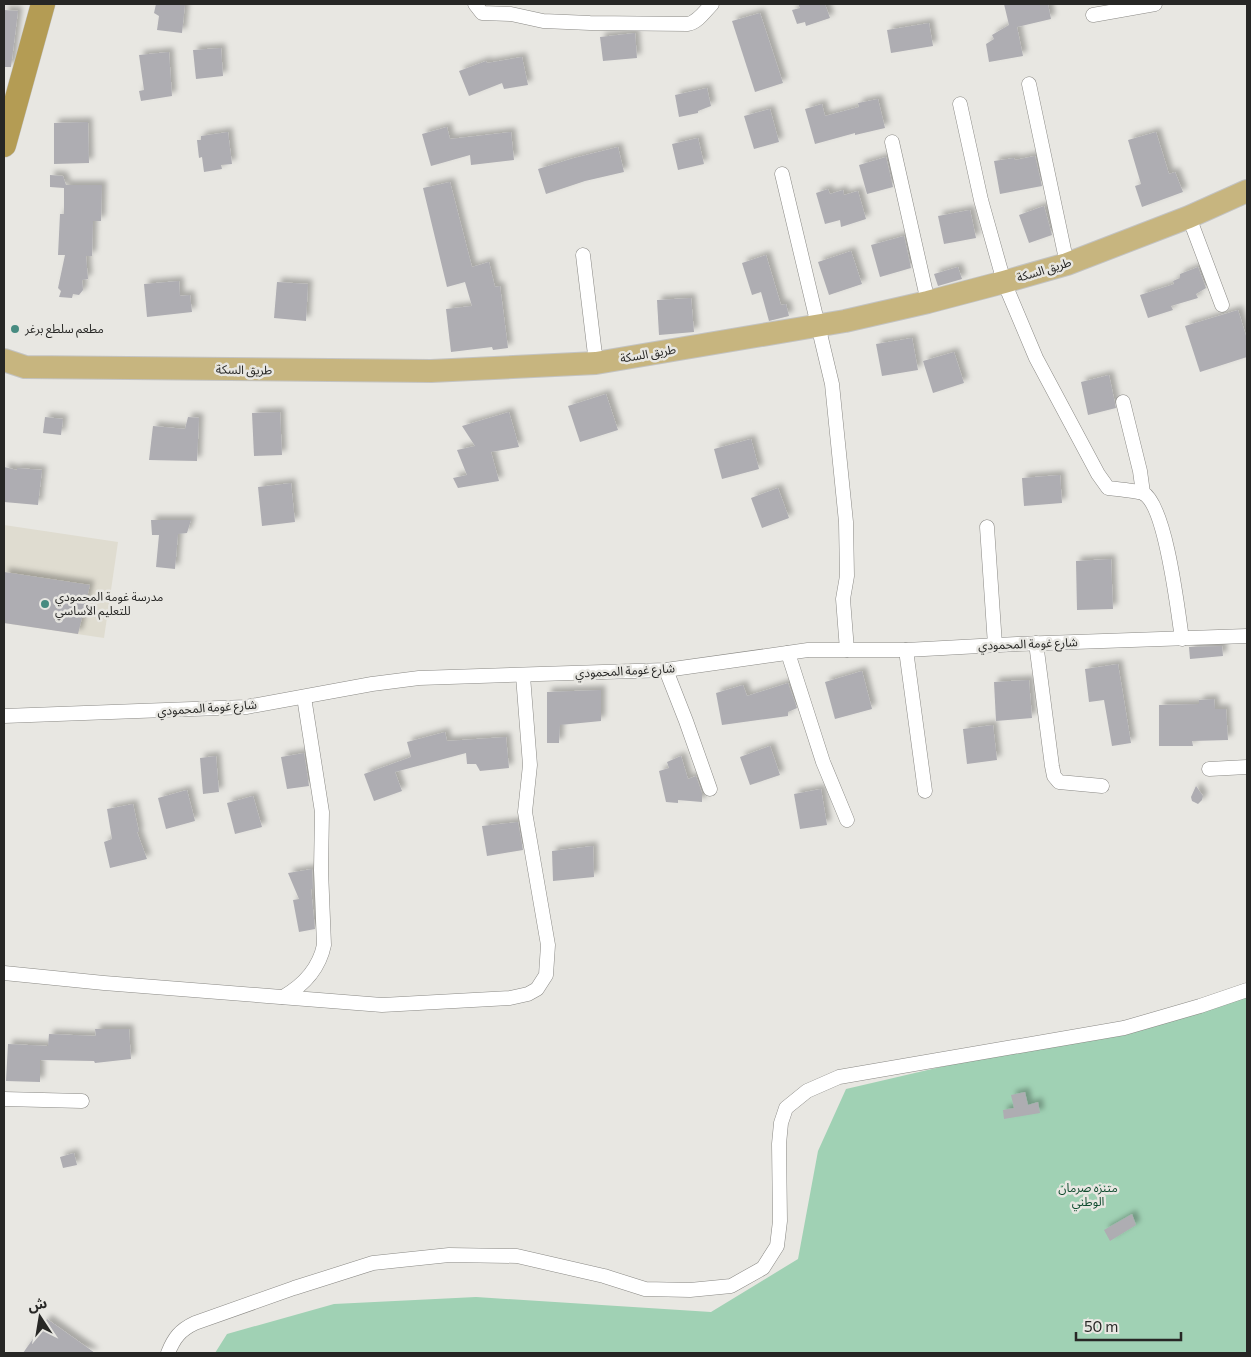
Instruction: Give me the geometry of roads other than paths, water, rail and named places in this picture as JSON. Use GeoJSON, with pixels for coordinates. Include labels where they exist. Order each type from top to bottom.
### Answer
{"type":"FeatureCollection","features":[{"type":"Feature","properties":{"kind":"highway"},"geometry":{"type":"LineString","coordinates":[[4,145],[43,4]]}},
{"type":"Feature","properties":{"kind":"main road","name":"طريق السكة"},"geometry":{"type":"LineString","coordinates":[[4,373],[25,367],[431,371],[596,363],[819,325],[928,302],[1004,282],[1068,264],[1190,217],[1247,191]]}},
{"type":"Feature","properties":{"kind":"main road","name":"طريق السكة"},"geometry":{"type":"LineString","coordinates":[[4,360],[25,367]]}},
{"type":"Feature","properties":{"kind":"street"},"geometry":{"type":"LineString","coordinates":[[475,4],[482,13],[511,14],[543,21],[678,24],[692,23],[712,4]]}},
{"type":"Feature","properties":{"kind":"street"},"geometry":{"type":"LineString","coordinates":[[1092,15],[1155,4]]}},
{"type":"Feature","properties":{"kind":"street"},"geometry":{"type":"LineString","coordinates":[[1029,84],[1068,264]]}},
{"type":"Feature","properties":{"kind":"street"},"geometry":{"type":"LineString","coordinates":[[960,104],[981,200],[1004,282],[1036,358],[1098,474],[1108,488],[1142,493],[1152,503],[1168,549],[1182,639]]}},
{"type":"Feature","properties":{"kind":"street"},"geometry":{"type":"LineString","coordinates":[[892,142],[928,302]]}},
{"type":"Feature","properties":{"kind":"street"},"geometry":{"type":"LineString","coordinates":[[782,174],[832,384],[846,522],[847,576],[843,599],[847,650]]}},
{"type":"Feature","properties":{"kind":"street"},"geometry":{"type":"LineString","coordinates":[[1190,217],[1222,305]]}},
{"type":"Feature","properties":{"kind":"street"},"geometry":{"type":"LineString","coordinates":[[584,255],[596,363]]}},
{"type":"Feature","properties":{"kind":"street"},"geometry":{"type":"LineString","coordinates":[[1122,402],[1140,471],[1142,493]]}},
{"type":"Feature","properties":{"kind":"street"},"geometry":{"type":"LineString","coordinates":[[987,527],[995,645]]}},
{"type":"Feature","properties":{"kind":"street","name":"شارع غومة المحمودي"},"geometry":{"type":"LineString","coordinates":[[4,716],[246,707],[372,684],[419,678],[666,670],[808,650],[906,650],[1036,643],[1247,636]]}},
{"type":"Feature","properties":{"kind":"street"},"geometry":{"type":"LineString","coordinates":[[1036,643],[1054,776],[1060,782],[1102,786]]}},
{"type":"Feature","properties":{"kind":"street"},"geometry":{"type":"LineString","coordinates":[[906,650],[925,791]]}},
{"type":"Feature","properties":{"kind":"street"},"geometry":{"type":"LineString","coordinates":[[788,653],[823,762],[847,820]]}},
{"type":"Feature","properties":{"kind":"street"},"geometry":{"type":"LineString","coordinates":[[666,670],[710,789]]}},
{"type":"Feature","properties":{"kind":"street"},"geometry":{"type":"LineString","coordinates":[[4,973],[104,984],[382,1005],[510,998],[528,994],[537,989],[546,975],[548,945],[525,812],[530,765],[523,676]]}},
{"type":"Feature","properties":{"kind":"street"},"geometry":{"type":"LineString","coordinates":[[283,997],[298,988],[309,977],[322,957],[324,945],[320,870],[322,812],[304,697]]}},
{"type":"Feature","properties":{"kind":"street"},"geometry":{"type":"LineString","coordinates":[[1209,769],[1247,767]]}},
{"type":"Feature","properties":{"kind":"street"},"geometry":{"type":"LineString","coordinates":[[168,1353],[176,1337],[184,1328],[195,1323],[294,1288],[373,1263],[449,1255],[517,1256],[604,1276],[645,1288],[690,1290],[731,1286],[763,1268],[777,1246],[780,1221],[779,1144],[781,1123],[786,1108],[807,1090],[839,1077],[1124,1028],[1247,990]]}},
{"type":"Feature","properties":{"kind":"street"},"geometry":{"type":"LineString","coordinates":[[4,1099],[82,1100]]}},
{"type":"Feature","properties":{"kind":"place","name":"مطعم سلطع برغر"},"geometry":{"type":"Point","coordinates":[15,329]}},
{"type":"Feature","properties":{"kind":"place","name":"مدرسة غومة المحمودي للتعليم الأساسي"},"geometry":{"type":"Point","coordinates":[45,604]}},
{"type":"Feature","properties":{"kind":"park label","name":"متنزه صرمان الوطني"},"geometry":{"type":"Point","coordinates":[1088,1195]}}]}
